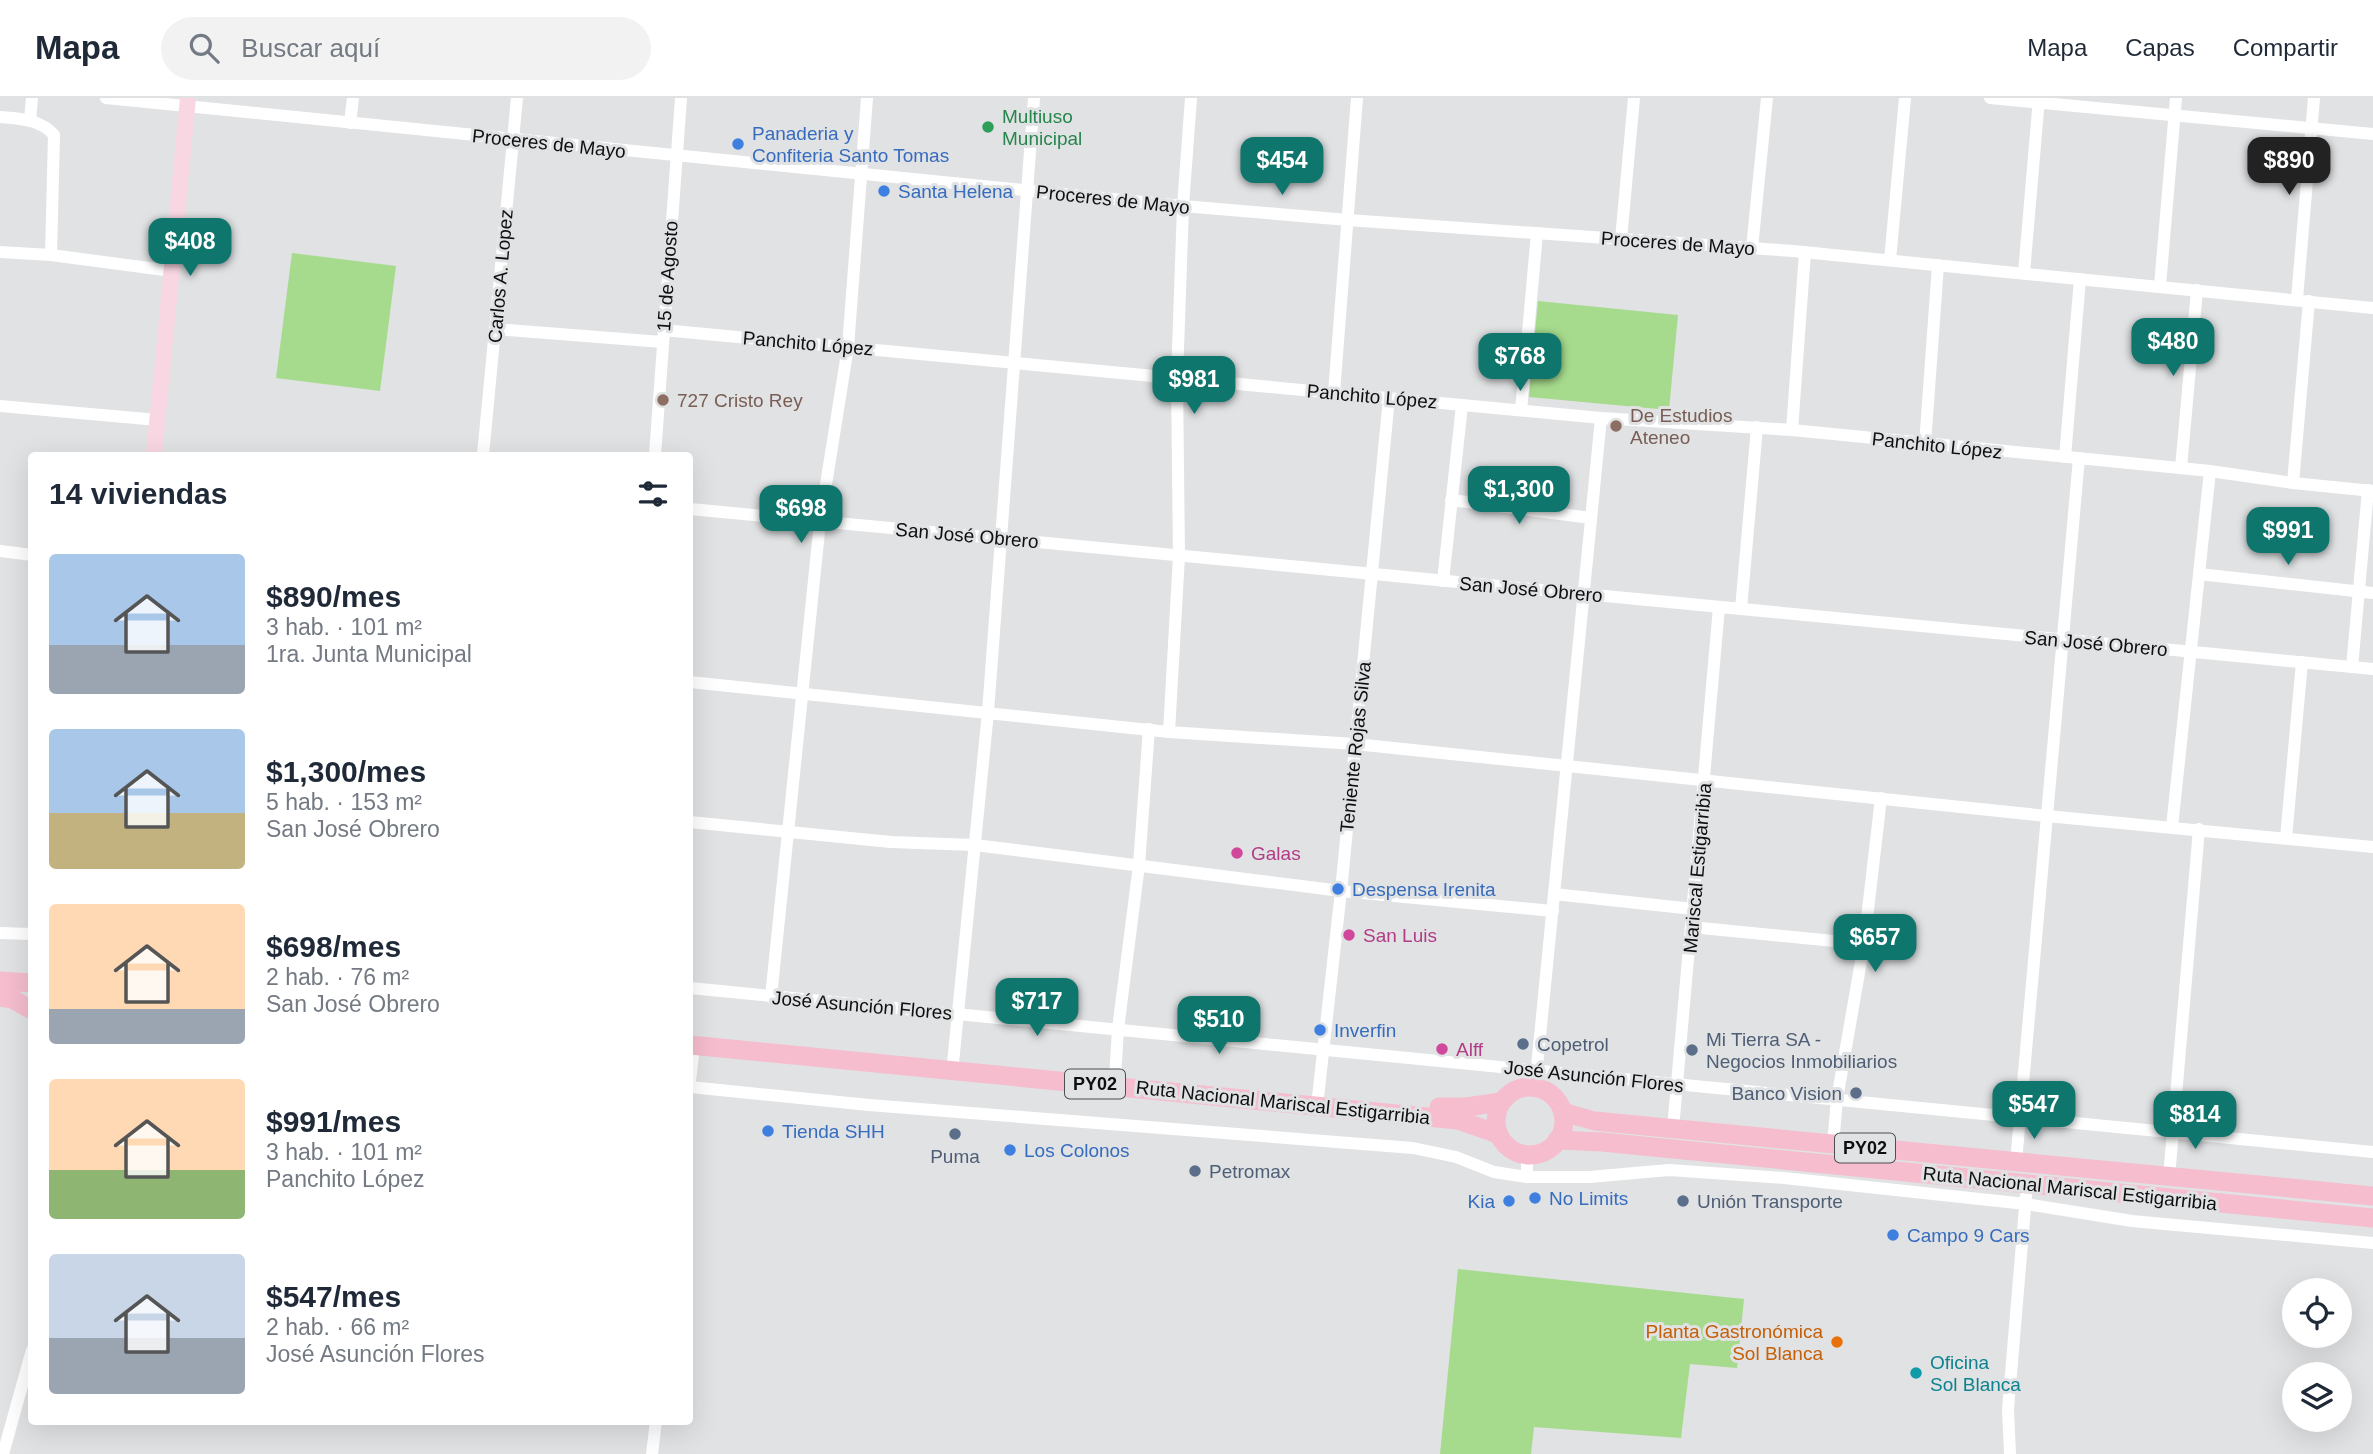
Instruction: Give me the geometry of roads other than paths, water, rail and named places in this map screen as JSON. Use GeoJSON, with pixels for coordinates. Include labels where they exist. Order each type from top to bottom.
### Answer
{"type":"FeatureCollection","features":[{"type":"Feature","properties":{"kind":"highway"},"geometry":{"type":"LineString","coordinates":[[0,981],[28,983]]}},
{"type":"Feature","properties":{"kind":"highway"},"geometry":{"type":"LineString","coordinates":[[0,996],[28,996]]}},
{"type":"Feature","properties":{"kind":"highway"},"geometry":{"type":"LineString","coordinates":[[0,996],[28,1008]]}},
{"type":"Feature","properties":{"kind":"highway","name":"Ruta Nacional Mariscal Estigarribia"},"geometry":{"type":"LineString","coordinates":[[693,1042],[1423,1106],[1466,1107],[1501,1102]]}},
{"type":"Feature","properties":{"kind":"highway","name":"Ruta Nacional Mariscal Estigarribia"},"geometry":{"type":"LineString","coordinates":[[693,1042],[1458,1119],[1498,1134]]}},
{"type":"Feature","properties":{"kind":"highway","name":"PY02"},"geometry":{"type":"LineString","coordinates":[[1501,1102],[1514,1090],[1536,1079],[1553,1096],[1563,1112]]}},
{"type":"Feature","properties":{"kind":"highway"},"geometry":{"type":"LineString","coordinates":[[1498,1134],[1495,1118],[1501,1102]]}},
{"type":"Feature","properties":{"kind":"highway"},"geometry":{"type":"LineString","coordinates":[[1558,1140],[1563,1127],[1563,1112]]}},
{"type":"Feature","properties":{"kind":"highway","name":"Ruta Nacional Mariscal Estigarribia"},"geometry":{"type":"LineString","coordinates":[[1563,1112],[1594,1121],[2373,1196]]}},
{"type":"Feature","properties":{"kind":"highway","name":"PY02"},"geometry":{"type":"LineString","coordinates":[[1498,1134],[1509,1149],[1527,1155],[1544,1152],[1558,1140]]}},
{"type":"Feature","properties":{"kind":"highway","name":"Ruta Nacional Mariscal Estigarribia"},"geometry":{"type":"LineString","coordinates":[[1558,1140],[1616,1143],[2026,1194],[2373,1218]]}},
{"type":"Feature","properties":{"kind":"main road"},"geometry":{"type":"LineString","coordinates":[[155,452],[188,102]]}},
{"type":"Feature","properties":{"kind":"street"},"geometry":{"type":"LineString","coordinates":[[30,120],[32,98]]}},
{"type":"Feature","properties":{"kind":"street","name":"Proceres de Mayo"},"geometry":{"type":"LineString","coordinates":[[106,98],[188,102],[351,123],[1183,206],[1805,252],[2373,308]]}},
{"type":"Feature","properties":{"kind":"street"},"geometry":{"type":"LineString","coordinates":[[351,123],[353,98]]}},
{"type":"Feature","properties":{"kind":"street","name":"Carlos A. Lopez"},"geometry":{"type":"LineString","coordinates":[[483,452],[517,98]]}},
{"type":"Feature","properties":{"kind":"street","name":"15 de Agosto"},"geometry":{"type":"LineString","coordinates":[[655,452],[681,98]]}},
{"type":"Feature","properties":{"kind":"street"},"geometry":{"type":"LineString","coordinates":[[771,997],[820,522],[848,347],[867,98]]}},
{"type":"Feature","properties":{"kind":"street"},"geometry":{"type":"LineString","coordinates":[[953,1063],[988,712],[1034,98]]}},
{"type":"Feature","properties":{"kind":"street"},"geometry":{"type":"LineString","coordinates":[[1169,732],[1179,556],[1177,378],[1183,206],[1191,98]]}},
{"type":"Feature","properties":{"kind":"street"},"geometry":{"type":"LineString","coordinates":[[1334,393],[1357,98]]}},
{"type":"Feature","properties":{"kind":"street"},"geometry":{"type":"LineString","coordinates":[[1621,239],[1634,98]]}},
{"type":"Feature","properties":{"kind":"street"},"geometry":{"type":"LineString","coordinates":[[1752,248],[1767,98]]}},
{"type":"Feature","properties":{"kind":"street"},"geometry":{"type":"LineString","coordinates":[[1890,260],[1905,98]]}},
{"type":"Feature","properties":{"kind":"street"},"geometry":{"type":"LineString","coordinates":[[1990,98],[2039,100],[2174,116],[2373,134]]}},
{"type":"Feature","properties":{"kind":"street"},"geometry":{"type":"LineString","coordinates":[[2160,286],[2176,98]]}},
{"type":"Feature","properties":{"kind":"street"},"geometry":{"type":"LineString","coordinates":[[2293,484],[2314,98]]}},
{"type":"Feature","properties":{"kind":"street"},"geometry":{"type":"LineString","coordinates":[[2024,273],[2039,100]]}},
{"type":"Feature","properties":{"kind":"street"},"geometry":{"type":"LineString","coordinates":[[0,117],[30,120],[47,127],[54,135],[51,255]]}},
{"type":"Feature","properties":{"kind":"street"},"geometry":{"type":"LineString","coordinates":[[1521,410],[1536,233]]}},
{"type":"Feature","properties":{"kind":"street"},"geometry":{"type":"LineString","coordinates":[[0,252],[51,255],[172,271]]}},
{"type":"Feature","properties":{"kind":"street"},"geometry":{"type":"LineString","coordinates":[[1791,430],[1805,252]]}},
{"type":"Feature","properties":{"kind":"street"},"geometry":{"type":"LineString","coordinates":[[1925,444],[1938,265]]}},
{"type":"Feature","properties":{"kind":"street"},"geometry":{"type":"LineString","coordinates":[[2016,1162],[2063,639],[2080,279]]}},
{"type":"Feature","properties":{"kind":"street"},"geometry":{"type":"LineString","coordinates":[[2181,468],[2197,290]]}},
{"type":"Feature","properties":{"kind":"street","name":"Panchito López"},"geometry":{"type":"LineString","coordinates":[[495,329],[848,347],[1601,418],[1791,430],[2210,471],[2293,484],[2370,491]]}},
{"type":"Feature","properties":{"kind":"street","name":"Teniente Rojas Silva"},"geometry":{"type":"LineString","coordinates":[[1318,1097],[1389,398]]}},
{"type":"Feature","properties":{"kind":"street"},"geometry":{"type":"LineString","coordinates":[[1443,580],[1462,405]]}},
{"type":"Feature","properties":{"kind":"street"},"geometry":{"type":"LineString","coordinates":[[0,406],[158,420]]}},
{"type":"Feature","properties":{"kind":"street"},"geometry":{"type":"LineString","coordinates":[[1536,1079],[1601,418]]}},
{"type":"Feature","properties":{"kind":"street"},"geometry":{"type":"LineString","coordinates":[[1741,609],[1757,427]]}},
{"type":"Feature","properties":{"kind":"street"},"geometry":{"type":"LineString","coordinates":[[2172,827],[2210,471]]}},
{"type":"Feature","properties":{"kind":"street"},"geometry":{"type":"LineString","coordinates":[[2352,667],[2370,491]]}},
{"type":"Feature","properties":{"kind":"street"},"geometry":{"type":"LineString","coordinates":[[1451,500],[1591,518]]}},
{"type":"Feature","properties":{"kind":"street","name":"San José Obrero"},"geometry":{"type":"LineString","coordinates":[[693,509],[2373,669]]}},
{"type":"Feature","properties":{"kind":"street"},"geometry":{"type":"LineString","coordinates":[[0,551],[28,554]]}},
{"type":"Feature","properties":{"kind":"street"},"geometry":{"type":"LineString","coordinates":[[2199,574],[2373,593]]}},
{"type":"Feature","properties":{"kind":"street","name":"Mariscal Estigarribia"},"geometry":{"type":"LineString","coordinates":[[1673,1129],[1719,607]]}},
{"type":"Feature","properties":{"kind":"street"},"geometry":{"type":"LineString","coordinates":[[2286,838],[2302,662]]}},
{"type":"Feature","properties":{"kind":"street"},"geometry":{"type":"LineString","coordinates":[[693,682],[1169,732],[1355,744],[2373,847]]}},
{"type":"Feature","properties":{"kind":"street"},"geometry":{"type":"LineString","coordinates":[[1115,1078],[1118,1029],[1139,866],[1149,729]]}},
{"type":"Feature","properties":{"kind":"street"},"geometry":{"type":"LineString","coordinates":[[1833,1145],[1836,1099],[1864,944],[1881,799]]}},
{"type":"Feature","properties":{"kind":"street"},"geometry":{"type":"LineString","coordinates":[[693,822],[891,842],[975,845],[1341,891],[1553,911]]}},
{"type":"Feature","properties":{"kind":"street"},"geometry":{"type":"LineString","coordinates":[[2169,1177],[2199,829]]}},
{"type":"Feature","properties":{"kind":"street"},"geometry":{"type":"LineString","coordinates":[[1554,894],[1693,909]]}},
{"type":"Feature","properties":{"kind":"street"},"geometry":{"type":"LineString","coordinates":[[1692,927],[1864,944]]}},
{"type":"Feature","properties":{"kind":"street"},"geometry":{"type":"LineString","coordinates":[[0,933],[28,934]]}},
{"type":"Feature","properties":{"kind":"street","name":"José Asunción Flores"},"geometry":{"type":"LineString","coordinates":[[693,988],[1323,1049],[1536,1079],[1678,1084],[2373,1152]]}},
{"type":"Feature","properties":{"kind":"street"},"geometry":{"type":"LineString","coordinates":[[693,1087],[869,1105],[1413,1148],[1456,1157],[1494,1172],[1527,1177],[1589,1177],[1670,1170],[2026,1194],[2132,1221],[2373,1243]]}},
{"type":"Feature","properties":{"kind":"street"},"geometry":{"type":"LineString","coordinates":[[1527,1155],[1527,1177]]}},
{"type":"Feature","properties":{"kind":"street"},"geometry":{"type":"LineString","coordinates":[[2010,1454],[2008,1409],[2026,1194]]}},
{"type":"Feature","properties":{"kind":"street"},"geometry":{"type":"LineString","coordinates":[[4,1454],[28,1365]]}},
{"type":"Feature","properties":{"kind":"street"},"geometry":{"type":"LineString","coordinates":[[652,1454],[656,1425]]}},
{"type":"Feature","properties":{"kind":"place","name":"Multiuso Municipal"},"geometry":{"type":"Point","coordinates":[988,127]}},
{"type":"Feature","properties":{"kind":"place","name":"Panaderia y Confiteria Santo Tomas"},"geometry":{"type":"Point","coordinates":[738,144]}},
{"type":"Feature","properties":{"kind":"place","name":"Santa Helena"},"geometry":{"type":"Point","coordinates":[884,191]}},
{"type":"Feature","properties":{"kind":"place","name":"727 Cristo Rey"},"geometry":{"type":"Point","coordinates":[663,400]}},
{"type":"Feature","properties":{"kind":"place","name":"De Estudios Ateneo"},"geometry":{"type":"Point","coordinates":[1616,426]}},
{"type":"Feature","properties":{"kind":"place","name":"Galas"},"geometry":{"type":"Point","coordinates":[1237,853]}},
{"type":"Feature","properties":{"kind":"place","name":"Despensa Irenita"},"geometry":{"type":"Point","coordinates":[1338,889]}},
{"type":"Feature","properties":{"kind":"place","name":"San Luis"},"geometry":{"type":"Point","coordinates":[1349,935]}},
{"type":"Feature","properties":{"kind":"place","name":"Inverfin"},"geometry":{"type":"Point","coordinates":[1320,1030]}},
{"type":"Feature","properties":{"kind":"place","name":"Copetrol"},"geometry":{"type":"Point","coordinates":[1523,1044]}},
{"type":"Feature","properties":{"kind":"place","name":"Alff"},"geometry":{"type":"Point","coordinates":[1442,1049]}},
{"type":"Feature","properties":{"kind":"place","name":"Mi Tierra SA - Negocios Inmobiliarios"},"geometry":{"type":"Point","coordinates":[1692,1050]}},
{"type":"Feature","properties":{"kind":"place","name":"Banco Vision"},"geometry":{"type":"Point","coordinates":[1856,1093]}},
{"type":"Feature","properties":{"kind":"place","name":"Tienda SHH"},"geometry":{"type":"Point","coordinates":[768,1131]}},
{"type":"Feature","properties":{"kind":"place","name":"Puma"},"geometry":{"type":"Point","coordinates":[955,1134]}},
{"type":"Feature","properties":{"kind":"place","name":"Los Colonos"},"geometry":{"type":"Point","coordinates":[1010,1150]}},
{"type":"Feature","properties":{"kind":"place","name":"Petromax"},"geometry":{"type":"Point","coordinates":[1195,1171]}},
{"type":"Feature","properties":{"kind":"place","name":"No Limits"},"geometry":{"type":"Point","coordinates":[1535,1198]}},
{"type":"Feature","properties":{"kind":"place","name":"Kia"},"geometry":{"type":"Point","coordinates":[1509,1201]}},
{"type":"Feature","properties":{"kind":"place","name":"Unión Transporte"},"geometry":{"type":"Point","coordinates":[1683,1201]}},
{"type":"Feature","properties":{"kind":"place","name":"Campo 9 Cars"},"geometry":{"type":"Point","coordinates":[1893,1235]}},
{"type":"Feature","properties":{"kind":"place","name":"Planta Gastronómica Sol Blanca"},"geometry":{"type":"Point","coordinates":[1837,1342]}},
{"type":"Feature","properties":{"kind":"place","name":"Oficina Sol Blanca"},"geometry":{"type":"Point","coordinates":[1916,1373]}}]}
